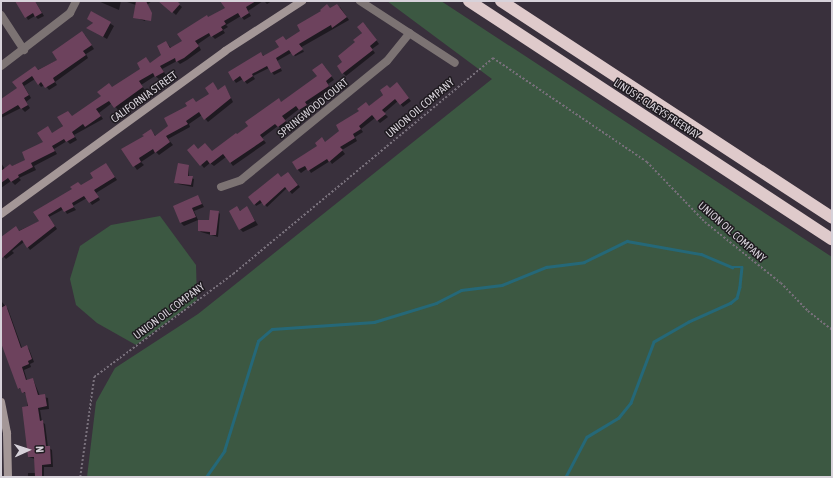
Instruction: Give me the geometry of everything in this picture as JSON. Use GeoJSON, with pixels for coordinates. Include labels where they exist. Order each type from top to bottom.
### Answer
{"type":"FeatureCollection","features":[{"type":"Feature","properties":{"kind":"highway","name":"LINUS F. CLAEYS FREEWAY"},"geometry":{"type":"LineString","coordinates":[[469,1],[832,239]]}},
{"type":"Feature","properties":{"kind":"highway","name":"LINUS F. CLAEYS FREEWAY"},"geometry":{"type":"LineString","coordinates":[[501,1],[832,218]]}},
{"type":"Feature","properties":{"kind":"street"},"geometry":{"type":"LineString","coordinates":[[1,66],[24,50],[70,13],[76,1]]}},
{"type":"Feature","properties":{"kind":"street","name":"CALIFORNIA STREET"},"geometry":{"type":"LineString","coordinates":[[1,214],[225,52],[302,1]]}},
{"type":"Feature","properties":{"kind":"street"},"geometry":{"type":"LineString","coordinates":[[360,1],[455,63]]}},
{"type":"Feature","properties":{"kind":"street"},"geometry":{"type":"LineString","coordinates":[[1,15],[24,50]]}},
{"type":"Feature","properties":{"kind":"street","name":"SPRINGWOOD COURT"},"geometry":{"type":"LineString","coordinates":[[221,187],[241,180],[387,62],[410,33]]}},
{"type":"Feature","properties":{"kind":"street"},"geometry":{"type":"LineString","coordinates":[[1,402],[7,433],[8,477]]}},
{"type":"Feature","properties":{"kind":"path","name":"UNION OIL COMPANY"},"geometry":{"type":"LineString","coordinates":[[80,477],[94,376],[233,274],[493,58],[647,162],[706,222],[781,283],[808,311],[832,330]]}},
{"type":"Feature","properties":{"kind":"green space"},"geometry":{"type":"Polygon","coordinates":[[[387,1],[441,1],[832,257],[832,477],[87,477],[96,402],[115,368],[198,314],[492,79],[387,1]]]}},
{"type":"Feature","properties":{"kind":"green space"},"geometry":{"type":"Polygon","coordinates":[[[160,216],[196,265],[197,300],[136,345],[97,323],[76,305],[70,279],[80,246],[111,225],[160,216]]]}},
{"type":"Feature","properties":{"kind":"building"},"geometry":{"type":"Polygon","coordinates":[[[15,1],[35,1],[42,13],[35,17],[33,13],[25,18],[15,1]]]}},
{"type":"Feature","properties":{"kind":"building"},"geometry":{"type":"Polygon","coordinates":[[[136,1],[146,1],[152,13],[151,21],[133,18],[136,1]]]}},
{"type":"Feature","properties":{"kind":"building"},"geometry":{"type":"Polygon","coordinates":[[[158,1],[177,1],[180,4],[172,13],[158,1]]]}},
{"type":"Feature","properties":{"kind":"building"},"geometry":{"type":"Polygon","coordinates":[[[220,1],[256,1],[246,7],[249,13],[241,18],[238,13],[224,21],[226,24],[221,27],[223,30],[211,37],[209,33],[195,41],[199,46],[184,58],[176,62],[175,58],[160,66],[164,72],[155,77],[153,73],[139,81],[143,87],[114,108],[109,101],[96,109],[101,116],[85,127],[83,124],[72,132],[75,137],[66,142],[64,139],[52,146],[55,151],[31,163],[33,167],[18,175],[19,177],[11,182],[8,178],[1,183],[1,171],[10,164],[12,166],[25,160],[22,152],[43,142],[37,133],[48,126],[52,133],[63,126],[57,117],[68,111],[72,116],[101,96],[97,92],[109,83],[112,87],[140,69],[137,63],[146,57],[150,63],[161,55],[157,46],[166,41],[170,48],[182,41],[177,34],[207,15],[208,17],[225,8],[220,1]]]}},
{"type":"Feature","properties":{"kind":"building"},"geometry":{"type":"Polygon","coordinates":[[[327,4],[330,8],[337,4],[347,17],[332,28],[331,25],[299,44],[303,49],[293,56],[289,50],[276,58],[281,68],[271,73],[267,66],[252,74],[253,76],[244,82],[240,76],[233,81],[228,72],[261,52],[263,56],[279,47],[275,41],[283,36],[286,40],[300,31],[297,25],[321,11],[320,10],[327,4]]]}},
{"type":"Feature","properties":{"kind":"building"},"geometry":{"type":"Polygon","coordinates":[[[91,11],[111,22],[103,37],[86,28],[93,23],[87,19],[91,11]]]}},
{"type":"Feature","properties":{"kind":"building"},"geometry":{"type":"Polygon","coordinates":[[[363,22],[377,40],[370,46],[373,50],[342,74],[337,66],[342,62],[338,56],[355,42],[353,40],[362,33],[357,27],[363,22]]]}},
{"type":"Feature","properties":{"kind":"building"},"geometry":{"type":"Polygon","coordinates":[[[82,31],[92,45],[83,51],[86,55],[53,78],[55,82],[45,88],[41,82],[38,85],[32,76],[22,83],[29,95],[24,98],[28,105],[21,109],[18,105],[1,115],[1,99],[17,88],[12,82],[35,66],[38,70],[57,60],[52,52],[82,31]]]}},
{"type":"Feature","properties":{"kind":"building"},"geometry":{"type":"Polygon","coordinates":[[[322,63],[332,76],[326,81],[329,86],[305,102],[307,105],[299,110],[296,106],[282,116],[286,121],[278,127],[275,124],[260,135],[264,140],[230,163],[223,154],[210,164],[207,160],[200,166],[187,150],[194,144],[198,149],[205,143],[212,151],[248,126],[245,122],[279,98],[281,102],[317,76],[312,70],[322,63]]]}},
{"type":"Feature","properties":{"kind":"building"},"geometry":{"type":"Polygon","coordinates":[[[213,82],[218,90],[225,85],[231,98],[204,120],[199,112],[186,121],[188,124],[166,136],[170,142],[155,153],[153,149],[139,158],[141,162],[133,167],[121,149],[144,136],[142,135],[151,129],[155,136],[168,126],[164,118],[187,106],[185,103],[193,98],[196,102],[209,94],[205,88],[213,82]]]}},
{"type":"Feature","properties":{"kind":"building"},"geometry":{"type":"Polygon","coordinates":[[[397,82],[409,98],[400,105],[395,99],[382,110],[386,114],[377,121],[372,115],[359,126],[361,129],[353,134],[355,138],[340,147],[343,150],[329,162],[327,159],[308,171],[305,166],[297,170],[292,162],[317,146],[315,143],[322,137],[325,142],[339,131],[336,125],[359,111],[357,109],[366,102],[369,106],[383,95],[380,90],[387,85],[390,88],[397,82]]]}},
{"type":"Feature","properties":{"kind":"building"},"geometry":{"type":"Polygon","coordinates":[[[106,163],[115,177],[94,190],[99,197],[89,203],[84,196],[72,203],[74,207],[64,212],[61,207],[48,215],[55,226],[27,248],[22,240],[1,259],[1,237],[16,226],[19,231],[39,221],[33,212],[72,189],[70,187],[78,182],[81,185],[93,178],[90,173],[106,163]]]}},
{"type":"Feature","properties":{"kind":"building"},"geometry":{"type":"Polygon","coordinates":[[[178,163],[189,165],[188,176],[193,176],[191,185],[174,183],[178,163]]]}},
{"type":"Feature","properties":{"kind":"building"},"geometry":{"type":"Polygon","coordinates":[[[288,172],[298,185],[289,192],[285,187],[264,206],[260,200],[254,205],[248,197],[278,173],[281,177],[288,172]]]}},
{"type":"Feature","properties":{"kind":"building"},"geometry":{"type":"Polygon","coordinates":[[[198,195],[202,204],[192,208],[196,217],[180,223],[173,206],[198,195]]]}},
{"type":"Feature","properties":{"kind":"building"},"geometry":{"type":"Polygon","coordinates":[[[237,206],[240,211],[247,206],[255,221],[239,230],[229,211],[237,206]]]}},
{"type":"Feature","properties":{"kind":"building"},"geometry":{"type":"Polygon","coordinates":[[[210,210],[219,211],[216,235],[210,235],[210,232],[198,231],[198,220],[209,220],[210,210]]]}},
{"type":"Feature","properties":{"kind":"building"},"geometry":{"type":"Polygon","coordinates":[[[6,305],[21,348],[27,345],[32,359],[28,361],[29,364],[22,367],[26,380],[33,378],[38,395],[45,394],[47,406],[38,408],[40,421],[43,420],[46,446],[50,446],[51,464],[42,465],[42,477],[35,477],[34,457],[28,457],[22,407],[28,406],[25,392],[22,393],[20,388],[18,389],[1,343],[1,308],[6,305]]]}},
{"type":"Feature","properties":{"kind":"waterway"},"geometry":{"type":"LineString","coordinates":[[206,477],[224,451],[258,341],[272,329],[374,322],[436,303],[461,290],[502,285],[546,267],[584,262],[627,241],[701,254],[732,267],[742,267],[740,287],[737,298],[731,303],[689,322],[654,342],[631,403],[619,418],[587,437],[566,477]]}}]}
